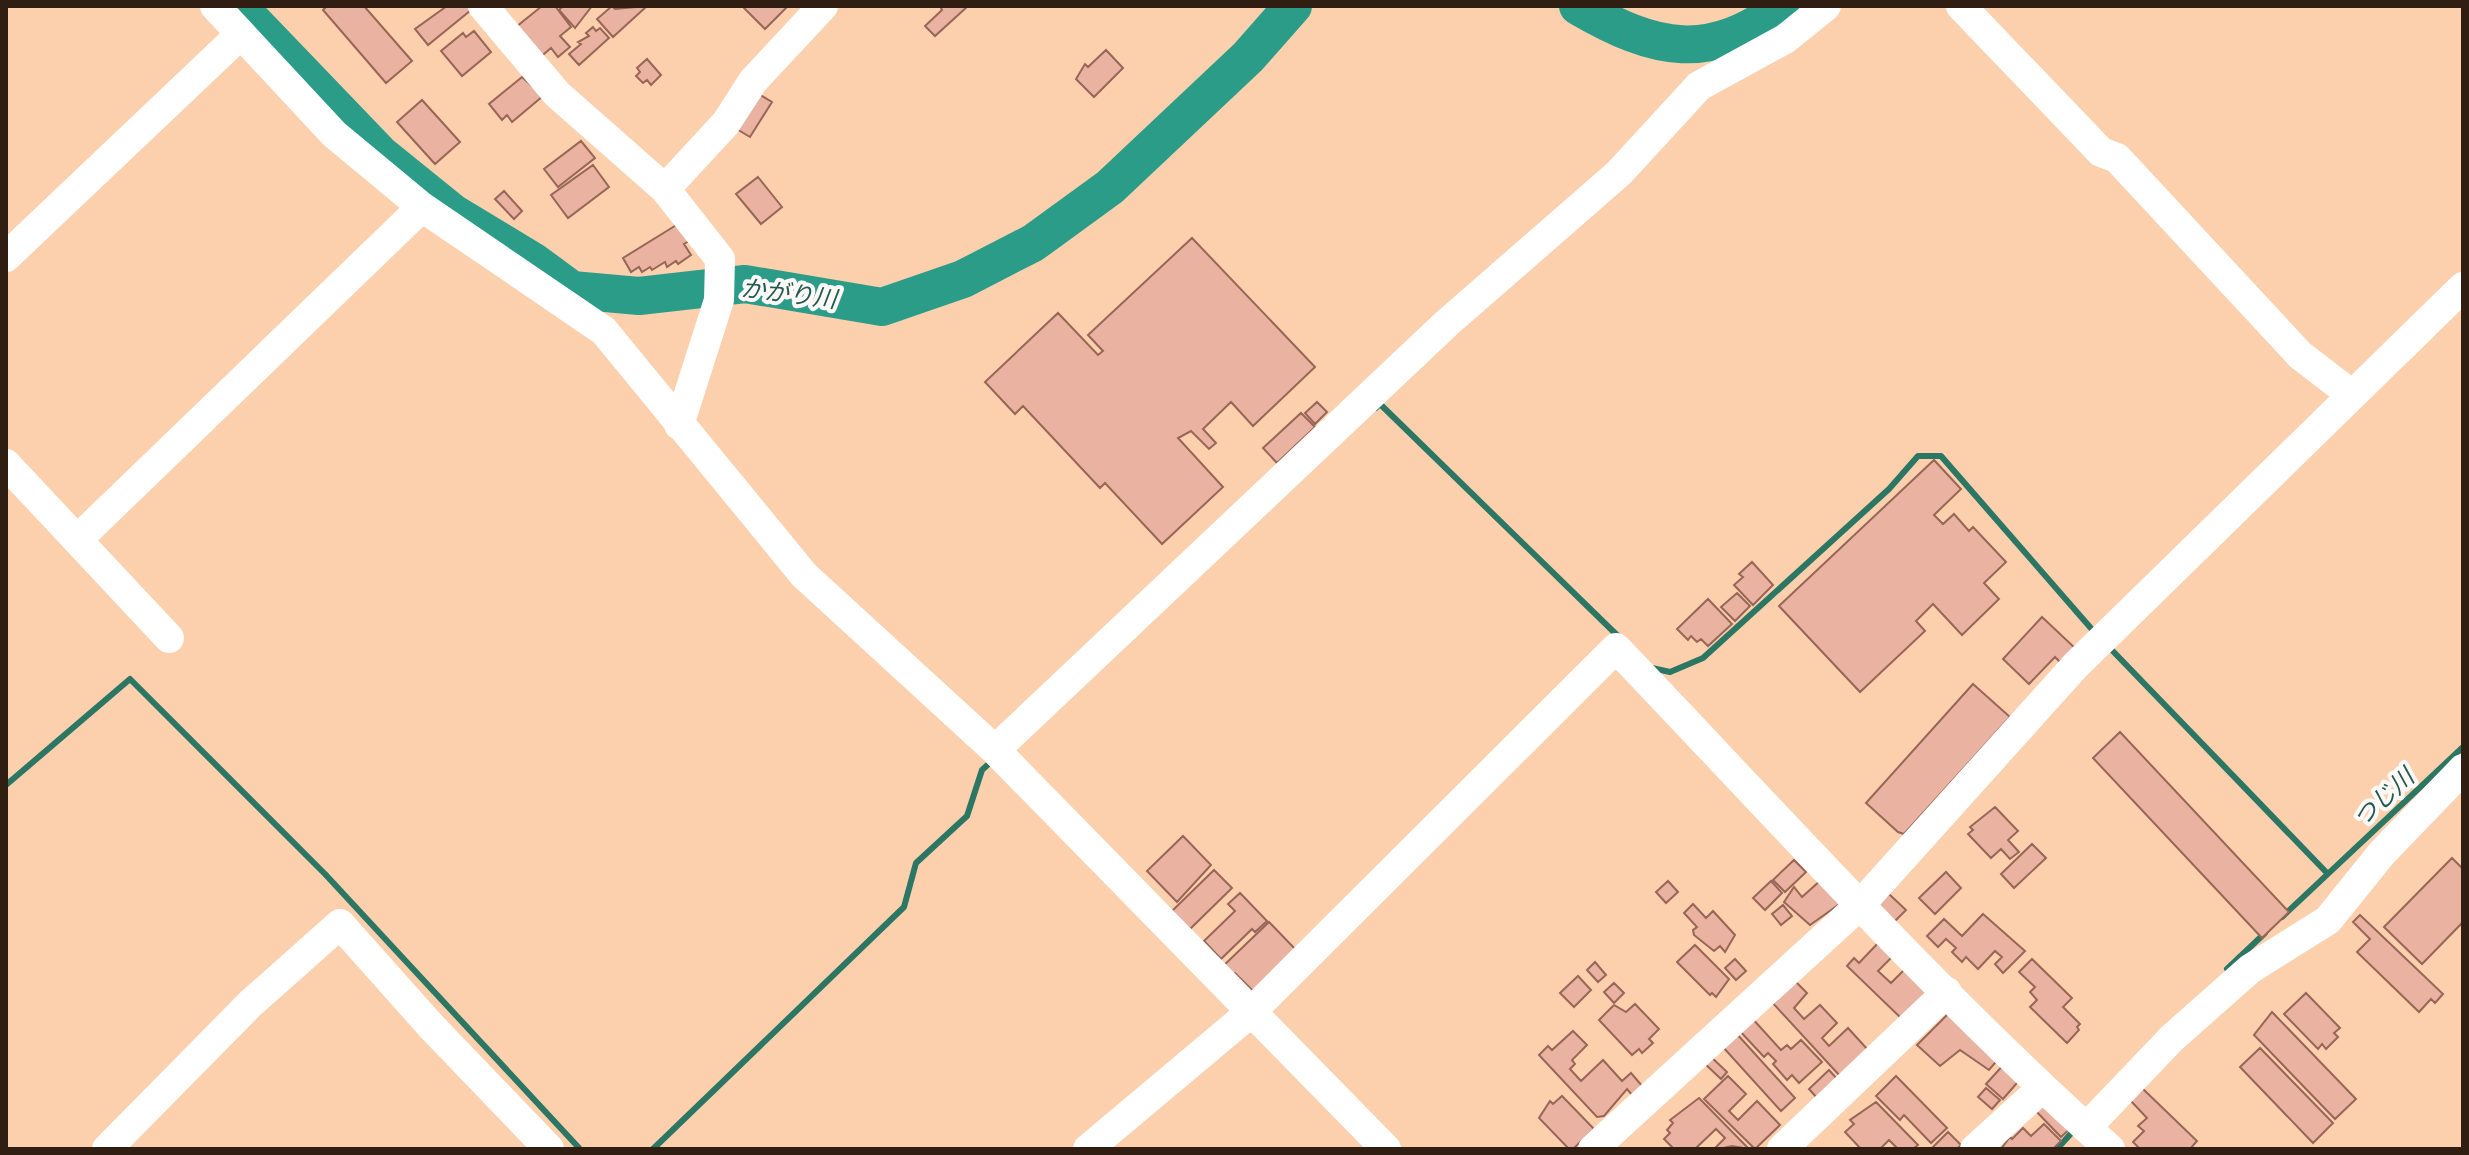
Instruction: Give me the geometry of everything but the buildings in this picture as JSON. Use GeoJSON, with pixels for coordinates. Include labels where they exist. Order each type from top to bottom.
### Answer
{"type":"FeatureCollection","features":[{"type":"Feature","properties":{"kind":"street"},"geometry":{"type":"LineString","coordinates":[[215,6],[334,134],[422,207],[604,331],[804,575],[995,750],[1386,1149]]}},
{"type":"Feature","properties":{"kind":"street"},"geometry":{"type":"LineString","coordinates":[[483,6],[557,94],[665,189],[720,259],[719,300],[679,425]]}},
{"type":"Feature","properties":{"kind":"street"},"geometry":{"type":"LineString","coordinates":[[665,189],[726,123],[753,81],[823,6]]}},
{"type":"Feature","properties":{"kind":"street"},"geometry":{"type":"LineString","coordinates":[[995,750],[1447,323],[1619,173],[1699,86],[1785,39],[1826,6]]}},
{"type":"Feature","properties":{"kind":"street"},"geometry":{"type":"LineString","coordinates":[[1961,6],[2101,152],[2117,158],[2300,355],[2352,395]]}},
{"type":"Feature","properties":{"kind":"street"},"geometry":{"type":"LineString","coordinates":[[6,257],[241,34]]}},
{"type":"Feature","properties":{"kind":"street"},"geometry":{"type":"LineString","coordinates":[[77,540],[422,207]]}},
{"type":"Feature","properties":{"kind":"street"},"geometry":{"type":"LineString","coordinates":[[1607,1145],[1861,904],[2075,666],[2463,287]]}},
{"type":"Feature","properties":{"kind":"street"},"geometry":{"type":"LineString","coordinates":[[6,464],[169,638]]}},
{"type":"Feature","properties":{"kind":"street"},"geometry":{"type":"LineString","coordinates":[[1088,1149],[1250,1013],[1616,648],[1947,992],[2042,1088],[2110,1149]]}},
{"type":"Feature","properties":{"kind":"street"},"geometry":{"type":"LineString","coordinates":[[2086,1128],[2172,1038],[2250,969],[2328,920],[2382,853],[2463,769]]}},
{"type":"Feature","properties":{"kind":"street"},"geometry":{"type":"LineString","coordinates":[[107,1149],[250,1004],[340,924],[430,1025],[549,1149]]}},
{"type":"Feature","properties":{"kind":"street"},"geometry":{"type":"LineString","coordinates":[[1782,1149],[1947,992]]}},
{"type":"Feature","properties":{"kind":"street"},"geometry":{"type":"LineString","coordinates":[[1975,1149],[2042,1088]]}},
{"type":"Feature","properties":{"kind":"waterway","name":"かがり川"},"geometry":{"type":"LineString","coordinates":[[238,6],[380,154],[453,213],[534,262],[572,290],[639,296],[745,284],[882,307],[963,279],[1033,243],[1110,187],[1248,57],[1293,6]]}},
{"type":"Feature","properties":{"kind":"waterway","name":"かがり川"},"geometry":{"type":"LineString","coordinates":[[1578,6],[1632,33],[1682,44],[1707,43],[1731,36],[1784,6]]}},
{"type":"Feature","properties":{"kind":"waterway"},"geometry":{"type":"LineString","coordinates":[[1376,408],[1380,404],[1621,639]]}},
{"type":"Feature","properties":{"kind":"waterway"},"geometry":{"type":"LineString","coordinates":[[1652,668],[1670,672],[1703,658],[1889,489],[1918,456],[1941,456],[2096,634]]}},
{"type":"Feature","properties":{"kind":"waterway"},"geometry":{"type":"LineString","coordinates":[[2107,645],[2327,873]]}},
{"type":"Feature","properties":{"kind":"waterway"},"geometry":{"type":"LineString","coordinates":[[6,785],[130,679],[325,874],[580,1149]]}},
{"type":"Feature","properties":{"kind":"waterway","name":"つじ川"},"geometry":{"type":"LineString","coordinates":[[2282,917],[2463,747]]}},
{"type":"Feature","properties":{"kind":"waterway"},"geometry":{"type":"LineString","coordinates":[[653,1149],[904,907],[916,863],[967,816],[982,770],[994,759]]}},
{"type":"Feature","properties":{"kind":"waterway"},"geometry":{"type":"LineString","coordinates":[[2227,969],[2265,933]]}},
{"type":"Feature","properties":{"kind":"waterway"},"geometry":{"type":"LineString","coordinates":[[2057,1149],[2076,1128]]}}]}
